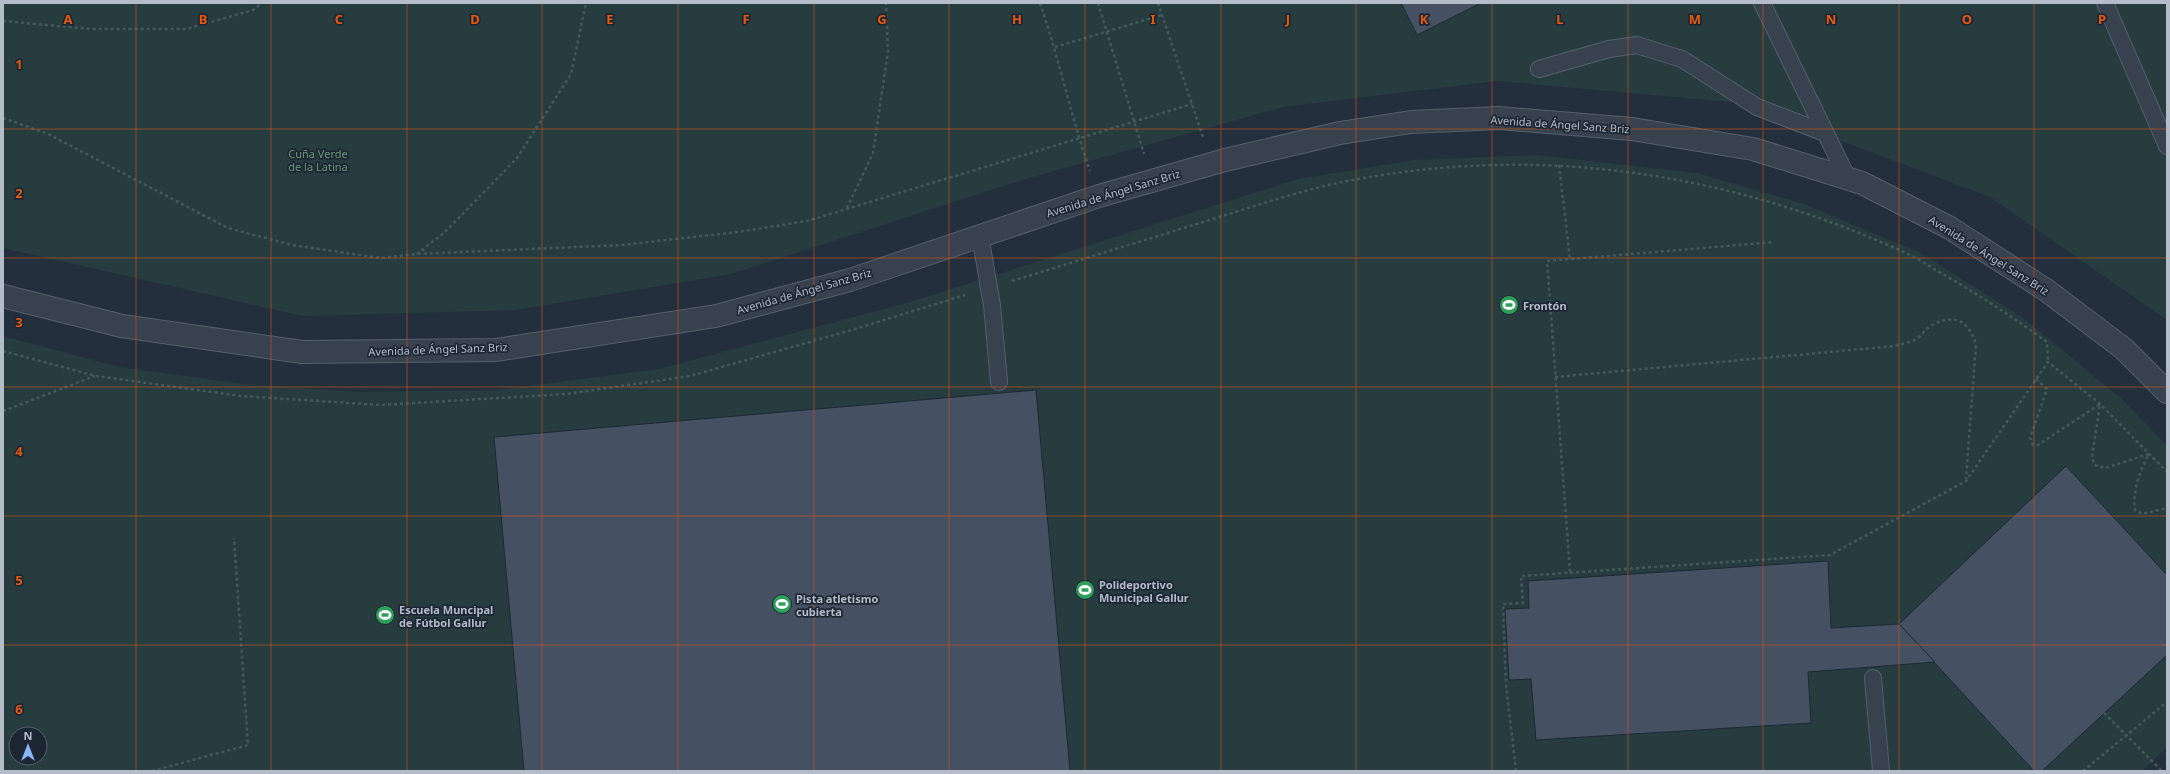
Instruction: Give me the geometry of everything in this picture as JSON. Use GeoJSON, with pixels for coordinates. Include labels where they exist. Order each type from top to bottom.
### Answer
{"type":"FeatureCollection","features":[{"type":"Feature","properties":{"kind":"street","name":"Avenida de Ángel Sanz Briz"},"geometry":{"type":"LineString","coordinates":[[3,296],[122,326],[302,352],[496,350],[716,316],[850,280],[1099,196],[1212,164],[1340,133],[1411,122],[1499,118],[1632,129],[1753,149],[1862,183],[1950,228],[2046,290],[2124,348],[2167,392]]}},
{"type":"Feature","properties":{"kind":"lane"},"geometry":{"type":"LineString","coordinates":[[1762,3],[1848,179]]}},
{"type":"Feature","properties":{"kind":"lane"},"geometry":{"type":"LineString","coordinates":[[2105,3],[2167,146]]}},
{"type":"Feature","properties":{"kind":"lane"},"geometry":{"type":"LineString","coordinates":[[1539,69],[1609,49],[1637,45],[1682,59],[1756,107],[1825,133]]}},
{"type":"Feature","properties":{"kind":"lane"},"geometry":{"type":"LineString","coordinates":[[980,235],[989,288],[999,382]]}},
{"type":"Feature","properties":{"kind":"lane"},"geometry":{"type":"LineString","coordinates":[[1873,678],[1881,771]]}},
{"type":"Feature","properties":{"kind":"path"},"geometry":{"type":"LineString","coordinates":[[3,21],[91,29],[186,29],[252,10],[262,3]]}},
{"type":"Feature","properties":{"kind":"path"},"geometry":{"type":"LineString","coordinates":[[417,254],[445,232],[517,158],[571,74],[586,3]]}},
{"type":"Feature","properties":{"kind":"path"},"geometry":{"type":"LineString","coordinates":[[846,209],[873,153],[888,51],[886,3]]}},
{"type":"Feature","properties":{"kind":"path"},"geometry":{"type":"LineString","coordinates":[[1040,3],[1055,47],[1079,138],[1099,196]]}},
{"type":"Feature","properties":{"kind":"path"},"geometry":{"type":"LineString","coordinates":[[1098,3],[1152,182]]}},
{"type":"Feature","properties":{"kind":"path"},"geometry":{"type":"LineString","coordinates":[[1158,3],[1212,164]]}},
{"type":"Feature","properties":{"kind":"path"},"geometry":{"type":"LineString","coordinates":[[1055,47],[1162,15]]}},
{"type":"Feature","properties":{"kind":"path"},"geometry":{"type":"LineString","coordinates":[[3,118],[48,134],[228,228],[292,245],[380,258],[417,254],[622,245],[738,232],[807,221],[1192,104]]}},
{"type":"Feature","properties":{"kind":"path"},"geometry":{"type":"LineString","coordinates":[[3,351],[96,376],[240,396],[381,405],[566,394],[690,376],[855,329],[1290,195],[1362,178],[1423,169],[1500,163],[1559,165],[1627,170],[1716,187],[1819,218],[1910,255],[1994,304],[2047,342],[2048,362],[1966,481],[1830,555],[1521,576],[1523,603],[1503,604],[1506,685],[1516,771]]}},
{"type":"Feature","properties":{"kind":"path"},"geometry":{"type":"LineString","coordinates":[[1559,165],[1570,259]]}},
{"type":"Feature","properties":{"kind":"path"},"geometry":{"type":"LineString","coordinates":[[1570,572],[1547,261],[1773,242]]}},
{"type":"Feature","properties":{"kind":"path"},"geometry":{"type":"LineString","coordinates":[[1555,377],[1895,346],[1917,339],[1931,326],[1947,320],[1960,321],[1971,330],[1976,344],[1966,481]]}},
{"type":"Feature","properties":{"kind":"path"},"geometry":{"type":"LineString","coordinates":[[2048,362],[2100,404],[2167,472]]}},
{"type":"Feature","properties":{"kind":"path"},"geometry":{"type":"LineString","coordinates":[[3,411],[96,376]]}},
{"type":"Feature","properties":{"kind":"path"},"geometry":{"type":"LineString","coordinates":[[2036,379],[2047,389],[2030,438],[2033,445],[2038,445],[2100,404]]}},
{"type":"Feature","properties":{"kind":"path"},"geometry":{"type":"LineString","coordinates":[[2100,404],[2092,456],[2094,465],[2105,468],[2149,454]]}},
{"type":"Feature","properties":{"kind":"path"},"geometry":{"type":"LineString","coordinates":[[2149,454],[2144,463],[2133,502],[2135,510],[2142,514],[2167,508]]}},
{"type":"Feature","properties":{"kind":"path"},"geometry":{"type":"LineString","coordinates":[[152,771],[248,745],[234,538]]}},
{"type":"Feature","properties":{"kind":"path"},"geometry":{"type":"LineString","coordinates":[[2083,771],[2167,702]]}},
{"type":"Feature","properties":{"kind":"path"},"geometry":{"type":"LineString","coordinates":[[2104,714],[2162,771]]}},
{"type":"Feature","properties":{"kind":"green space","name":"Cuña Verde de la Latina"},"geometry":{"type":"Polygon","coordinates":[[[3,3],[2167,3],[2167,320],[1990,197],[1741,103],[1497,81],[1283,107],[1022,180],[731,274],[515,310],[303,316],[3,248],[3,3]]]}},
{"type":"Feature","properties":{"kind":"green space","name":"Polideportivo Municipal Gallur"},"geometry":{"type":"Polygon","coordinates":[[[1537,155],[1697,173],[1804,204],[1921,253],[2022,317],[2123,400],[2167,446],[2167,747],[2142,771],[3,771],[3,336],[119,367],[244,384],[358,392],[496,390],[659,369],[910,302],[1298,179],[1414,160],[1537,155]]]}},
{"type":"Feature","properties":{"kind":"building"},"geometry":{"type":"Polygon","coordinates":[[[1401,3],[1481,3],[1417,35],[1401,3]]]}},
{"type":"Feature","properties":{"kind":"building","name":"Pista atletismo cubierta"},"geometry":{"type":"Polygon","coordinates":[[[1036,390],[1070,771],[524,771],[494,437],[1036,390]]]}},
{"type":"Feature","properties":{"kind":"building"},"geometry":{"type":"Polygon","coordinates":[[[2066,466],[2167,575],[2167,655],[2042,771],[2034,771],[1899,624],[2066,466]]]}},
{"type":"Feature","properties":{"kind":"building"},"geometry":{"type":"Polygon","coordinates":[[[1828,561],[1831,628],[1899,624],[1935,662],[1808,672],[1811,723],[1536,740],[1531,679],[1509,680],[1505,609],[1529,608],[1528,581],[1828,561]]]}},
{"type":"Feature","properties":{"kind":"place","name":"Frontón"},"geometry":{"type":"Point","coordinates":[1509,305]}},
{"type":"Feature","properties":{"kind":"place","name":"Polideportivo Municipal Gallur"},"geometry":{"type":"Point","coordinates":[1085,590]}},
{"type":"Feature","properties":{"kind":"place","name":"Pista atletismo cubierta"},"geometry":{"type":"Point","coordinates":[782,604]}},
{"type":"Feature","properties":{"kind":"place","name":"Escuela Muncipal de Fútbol Gallur"},"geometry":{"type":"Point","coordinates":[385,615]}}]}
